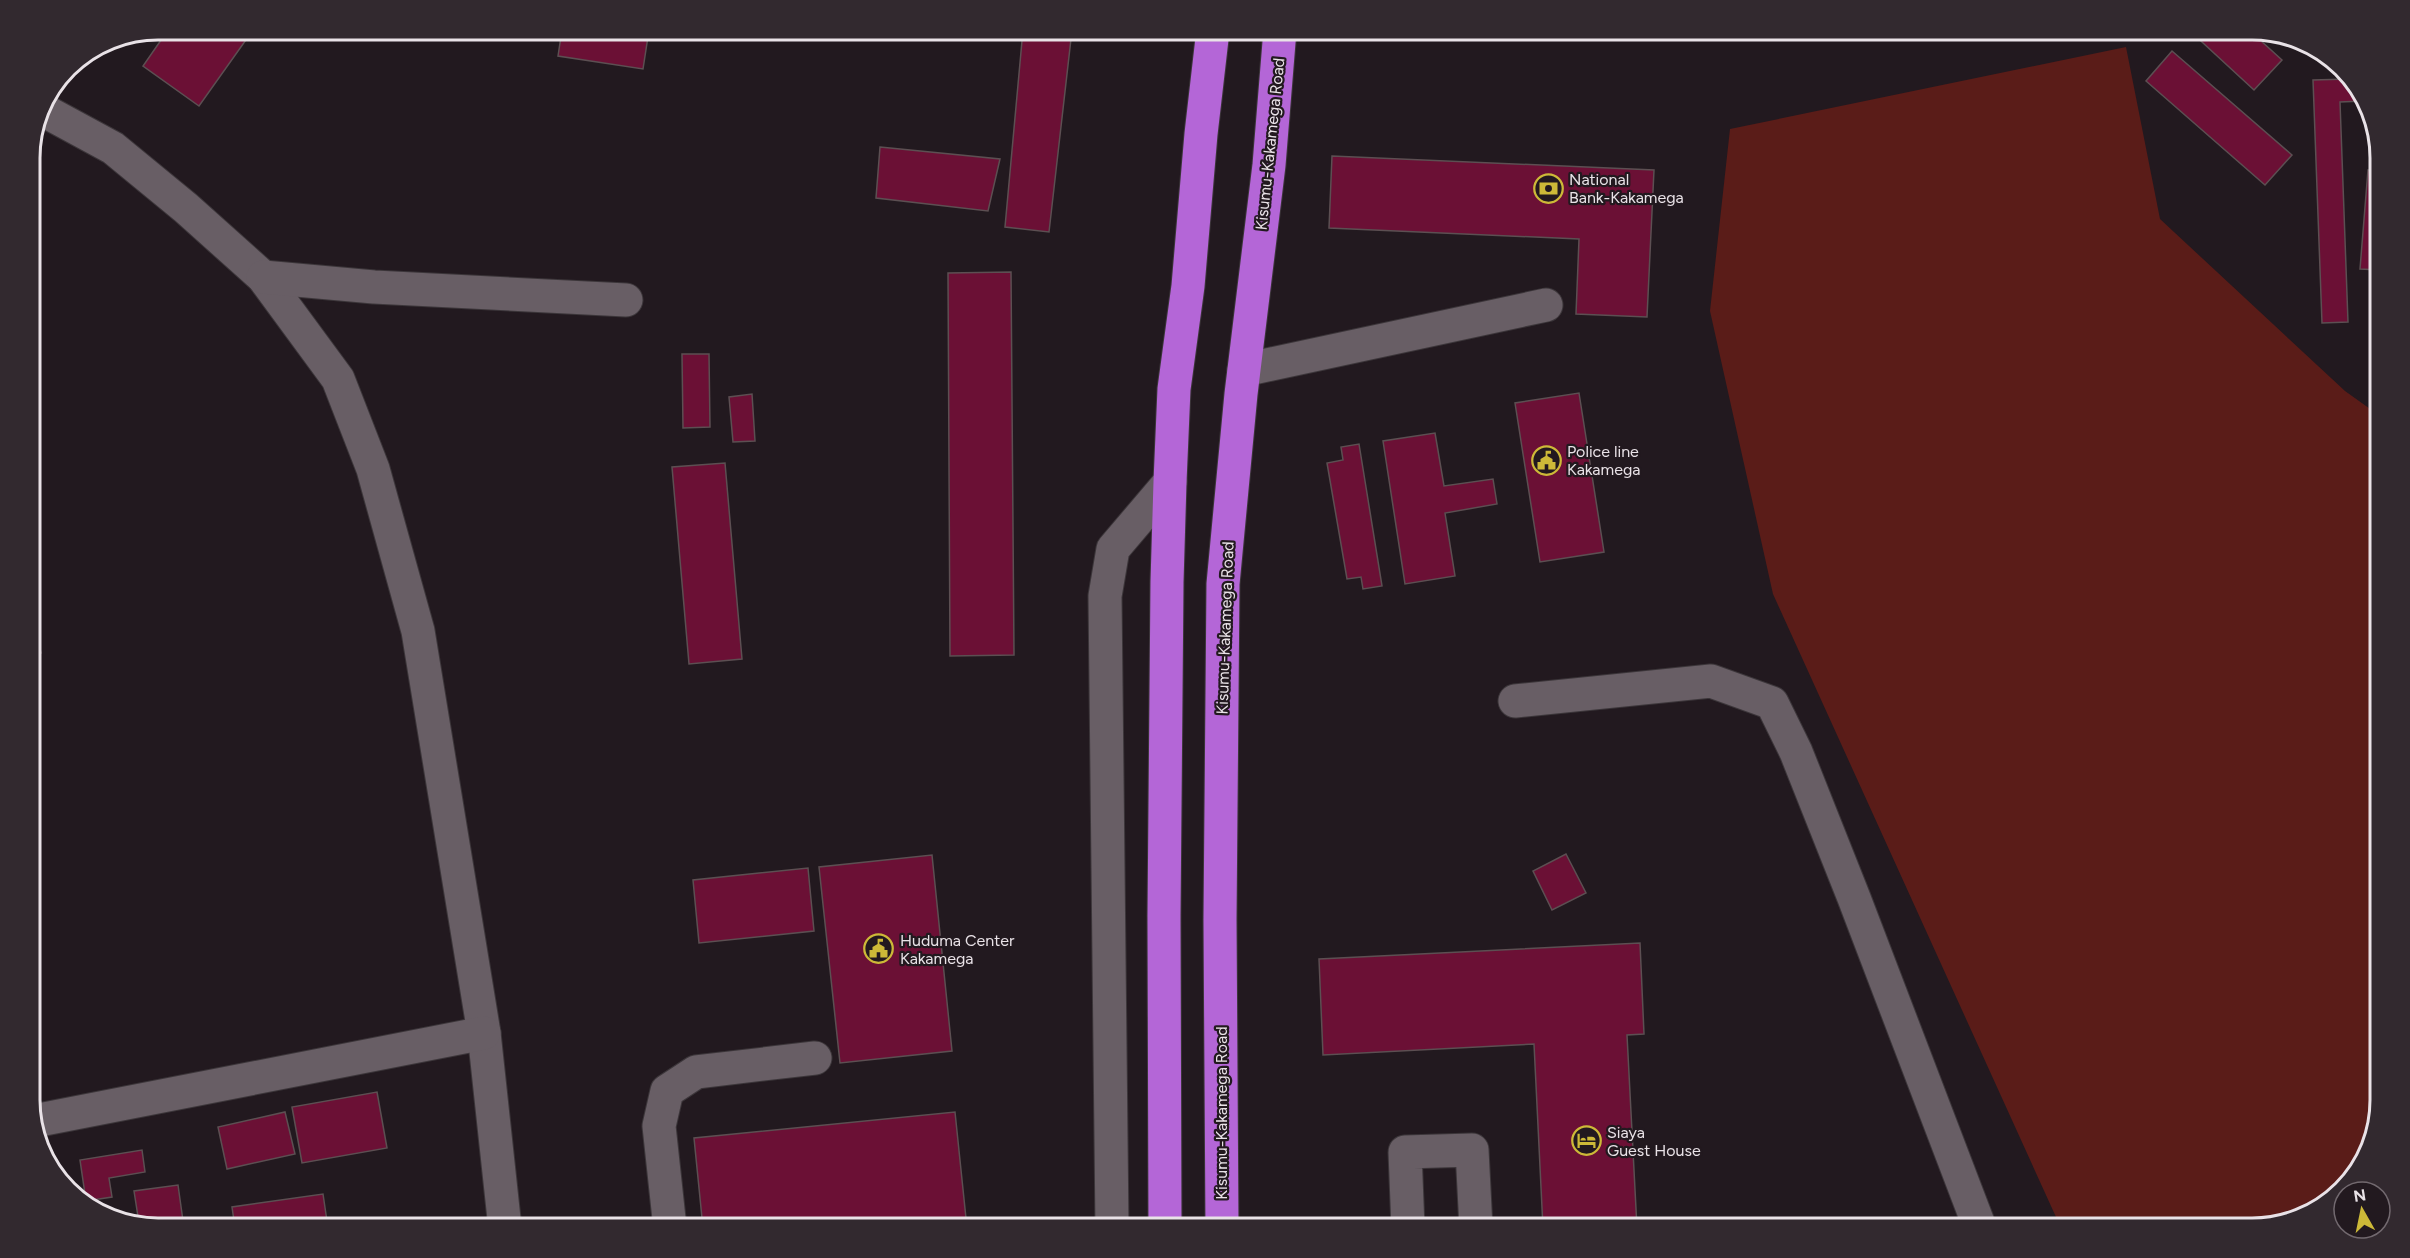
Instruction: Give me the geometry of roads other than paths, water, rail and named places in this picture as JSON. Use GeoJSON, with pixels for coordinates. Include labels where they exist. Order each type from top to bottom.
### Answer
{"type":"FeatureCollection","features":[{"type":"Feature","properties":{"kind":"highway"},"geometry":{"type":"LineString","coordinates":[[1165,1218],[1164,916],[1170,482],[1174,389],[1188,286],[1212,40]]}},
{"type":"Feature","properties":{"kind":"highway","name":"Kisumu-Kakamega Road"},"geometry":{"type":"LineString","coordinates":[[1222,1218],[1220,919],[1223,584],[1244,370],[1269,165],[1279,40]]}},
{"type":"Feature","properties":{"kind":"street"},"geometry":{"type":"LineString","coordinates":[[49,113],[113,148],[186,208],[263,277],[338,379],[373,469],[418,631],[484,1033],[504,1218]]}},
{"type":"Feature","properties":{"kind":"street"},"geometry":{"type":"LineString","coordinates":[[263,277],[374,287],[626,300]]}},
{"type":"Feature","properties":{"kind":"street"},"geometry":{"type":"LineString","coordinates":[[1244,370],[1546,305]]}},
{"type":"Feature","properties":{"kind":"street"},"geometry":{"type":"LineString","coordinates":[[1112,1218],[1105,596],[1113,549],[1170,482]]}},
{"type":"Feature","properties":{"kind":"street"},"geometry":{"type":"LineString","coordinates":[[1515,701],[1711,681],[1772,703],[1796,752],[1846,877],[1976,1218]]}},
{"type":"Feature","properties":{"kind":"street"},"geometry":{"type":"LineString","coordinates":[[43,1119],[484,1033]]}},
{"type":"Feature","properties":{"kind":"street"},"geometry":{"type":"LineString","coordinates":[[669,1218],[659,1126],[667,1091],[696,1072],[815,1058]]}},
{"type":"Feature","properties":{"kind":"street"},"geometry":{"type":"LineString","coordinates":[[1408,1218],[1405,1152],[1472,1150],[1475,1218]]}},
{"type":"Feature","properties":{"kind":"place","name":"National Bank-Kakamega"},"geometry":{"type":"Point","coordinates":[1548,188]}},
{"type":"Feature","properties":{"kind":"place","name":"Police line Kakamega"},"geometry":{"type":"Point","coordinates":[1546,460]}},
{"type":"Feature","properties":{"kind":"place","name":"Huduma Center Kakamega"},"geometry":{"type":"Point","coordinates":[879,949]}},
{"type":"Feature","properties":{"kind":"place","name":"Siaya Guest House"},"geometry":{"type":"Point","coordinates":[1586,1141]}}]}
